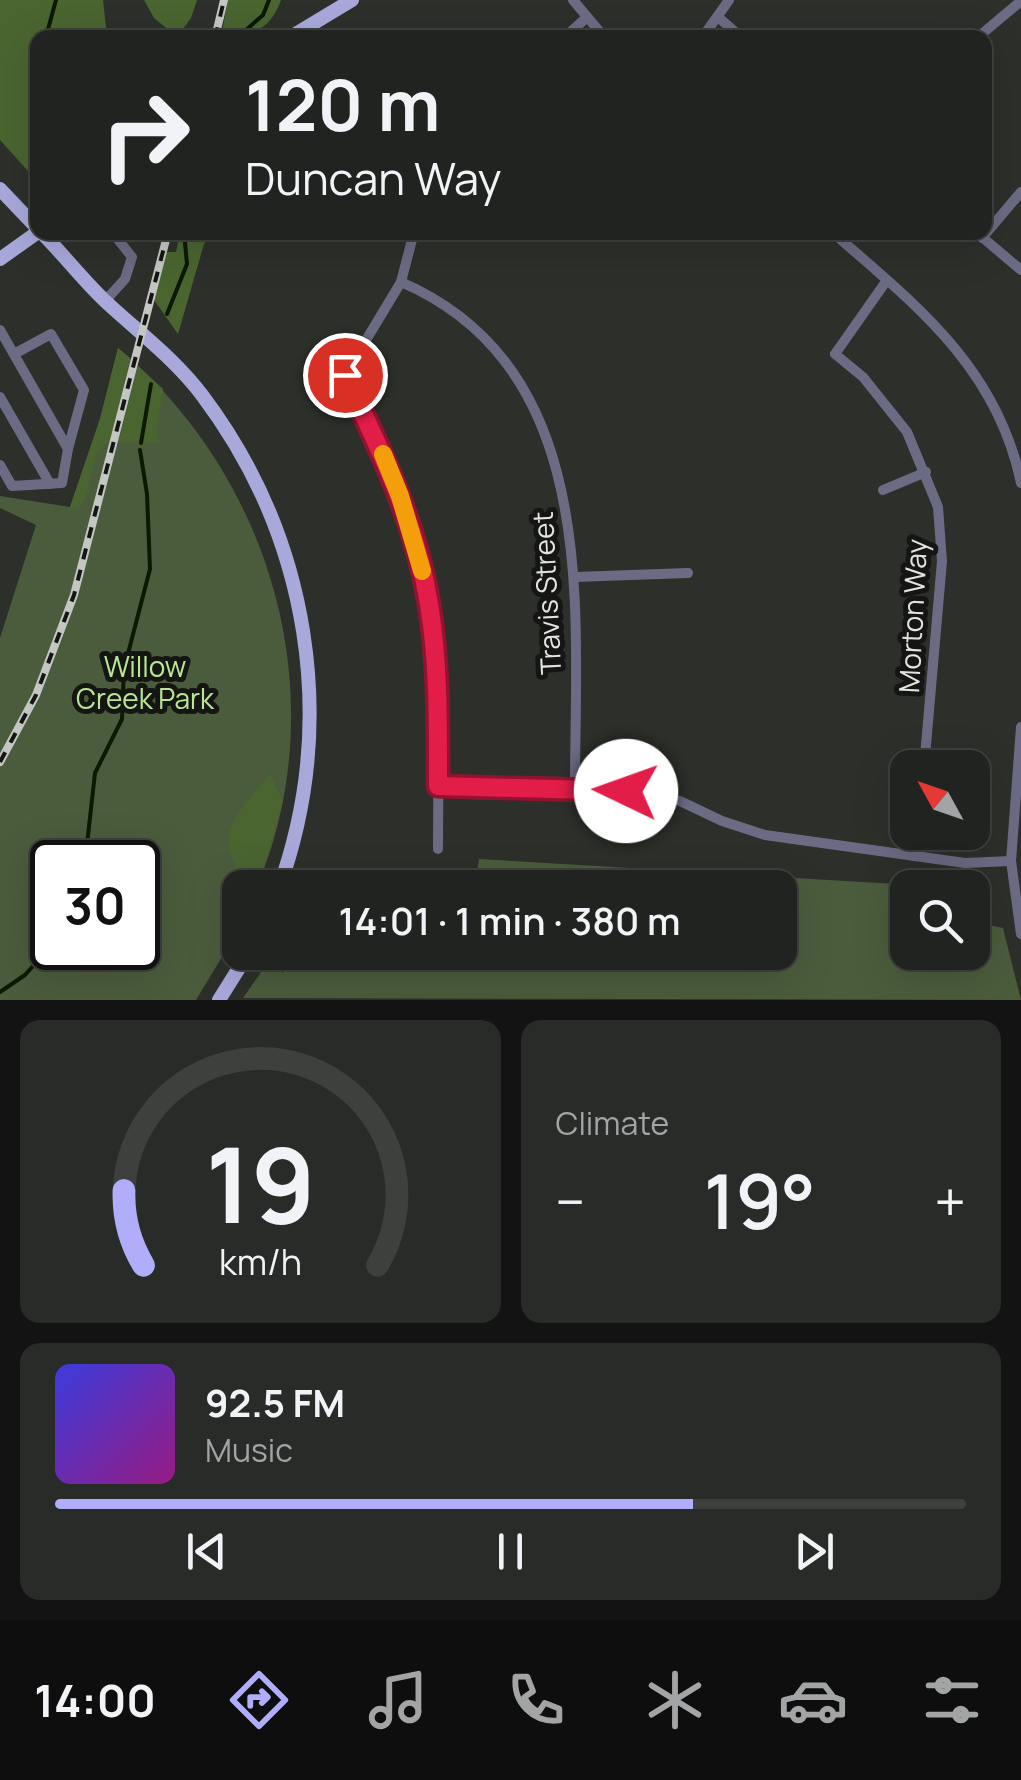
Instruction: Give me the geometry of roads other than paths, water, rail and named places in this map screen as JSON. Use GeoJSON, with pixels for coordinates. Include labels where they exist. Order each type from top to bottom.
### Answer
{"type":"FeatureCollection","features":[{"type":"Feature","properties":{"kind":"main road"},"geometry":{"type":"LineString","coordinates":[[302,30],[352,0]]}},
{"type":"Feature","properties":{"kind":"main road"},"geometry":{"type":"LineString","coordinates":[[0,190],[30,222]]}},
{"type":"Feature","properties":{"kind":"main road"},"geometry":{"type":"LineString","coordinates":[[0,258],[30,237]]}},
{"type":"Feature","properties":{"kind":"main road"},"geometry":{"type":"LineString","coordinates":[[47,240],[105,301],[183,372],[224,427],[259,486],[280,536],[300,605],[308,673],[310,742],[299,816],[283,870]]}},
{"type":"Feature","properties":{"kind":"main road"},"geometry":{"type":"LineString","coordinates":[[220,1000],[238,970]]}},
{"type":"Feature","properties":{"kind":"street"},"geometry":{"type":"LineString","coordinates":[[573,0],[597,30]]}},
{"type":"Feature","properties":{"kind":"street"},"geometry":{"type":"LineString","coordinates":[[708,30],[729,0]]}},
{"type":"Feature","properties":{"kind":"street"},"geometry":{"type":"LineString","coordinates":[[986,30],[1021,2]]}},
{"type":"Feature","properties":{"kind":"street"},"geometry":{"type":"LineString","coordinates":[[718,17],[733,30]]}},
{"type":"Feature","properties":{"kind":"street"},"geometry":{"type":"LineString","coordinates":[[573,30],[586,18]]}},
{"type":"Feature","properties":{"kind":"street"},"geometry":{"type":"LineString","coordinates":[[992,222],[1021,192]]}},
{"type":"Feature","properties":{"kind":"street"},"geometry":{"type":"LineString","coordinates":[[105,301],[125,279],[132,256],[119,240]]}},
{"type":"Feature","properties":{"kind":"street"},"geometry":{"type":"LineString","coordinates":[[412,240],[401,282],[345,375],[388,466],[419,559],[434,644],[438,849]]}},
{"type":"Feature","properties":{"kind":"street"},"geometry":{"type":"LineString","coordinates":[[841,240],[940,328],[983,386],[1006,431],[1021,483]]}},
{"type":"Feature","properties":{"kind":"street"},"geometry":{"type":"LineString","coordinates":[[985,240],[1021,270]]}},
{"type":"Feature","properties":{"kind":"street","name":"Morton Way"},"geometry":{"type":"LineString","coordinates":[[887,280],[835,354],[863,377],[907,432],[938,507],[942,562],[926,750]]}},
{"type":"Feature","properties":{"kind":"street","name":"Travis Street"},"geometry":{"type":"LineString","coordinates":[[401,282],[463,319],[506,364],[543,430],[558,470],[575,577],[575,788]]}},
{"type":"Feature","properties":{"kind":"street"},"geometry":{"type":"LineString","coordinates":[[0,330],[68,448]]}},
{"type":"Feature","properties":{"kind":"street"},"geometry":{"type":"LineString","coordinates":[[0,464],[6,485],[62,484],[84,390],[52,334],[14,354]]}},
{"type":"Feature","properties":{"kind":"street"},"geometry":{"type":"LineString","coordinates":[[0,396],[50,484]]}},
{"type":"Feature","properties":{"kind":"street"},"geometry":{"type":"LineString","coordinates":[[883,490],[926,472]]}},
{"type":"Feature","properties":{"kind":"street"},"geometry":{"type":"LineString","coordinates":[[575,577],[688,573]]}},
{"type":"Feature","properties":{"kind":"street"},"geometry":{"type":"LineString","coordinates":[[1020,928],[1011,861],[1021,726]]}},
{"type":"Feature","properties":{"kind":"street"},"geometry":{"type":"LineString","coordinates":[[438,786],[575,788],[663,796],[765,834],[964,863],[1011,861]]}},
{"type":"Feature","properties":{"kind":"street"},"geometry":{"type":"LineString","coordinates":[[914,850],[914,856]]}},
{"type":"Feature","properties":{"kind":"waterway"},"geometry":{"type":"LineString","coordinates":[[48,30],[56,0]]}},
{"type":"Feature","properties":{"kind":"waterway"},"geometry":{"type":"LineString","coordinates":[[246,30],[263,15],[269,0]]}},
{"type":"Feature","properties":{"kind":"waterway"},"geometry":{"type":"LineString","coordinates":[[167,314],[187,264],[185,240]]}},
{"type":"Feature","properties":{"kind":"waterway"},"geometry":{"type":"LineString","coordinates":[[141,443],[151,384]]}},
{"type":"Feature","properties":{"kind":"waterway"},"geometry":{"type":"LineString","coordinates":[[87,840],[95,773],[122,719],[124,669],[150,569],[147,494],[140,450]]}},
{"type":"Feature","properties":{"kind":"waterway"},"geometry":{"type":"LineString","coordinates":[[0,992],[30,969]]}},
{"type":"Feature","properties":{"kind":"railway"},"geometry":{"type":"LineString","coordinates":[[217,30],[224,0]]}},
{"type":"Feature","properties":{"kind":"railway"},"geometry":{"type":"LineString","coordinates":[[0,762],[36,695],[74,595],[166,240]]}},
{"type":"Feature","properties":{"kind":"park label","name":"Willow Creek Park"},"geometry":{"type":"Point","coordinates":[145,683]}}]}
